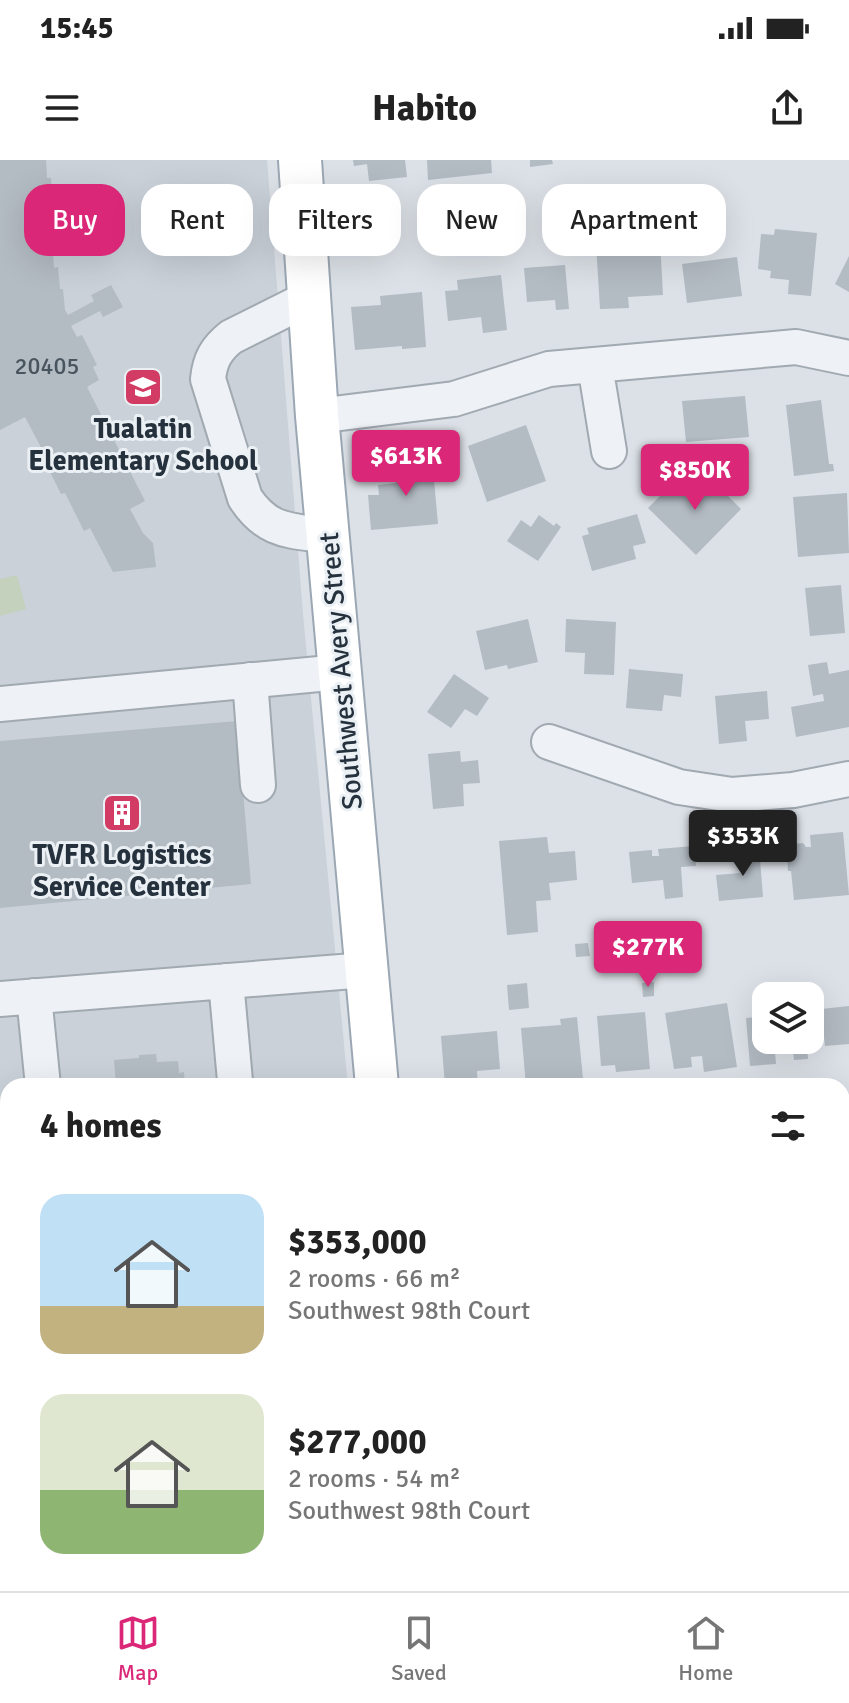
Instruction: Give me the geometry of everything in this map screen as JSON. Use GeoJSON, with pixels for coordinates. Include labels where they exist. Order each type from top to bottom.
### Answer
{"type":"FeatureCollection","features":[{"type":"Feature","properties":{"kind":"main road","name":"Southwest Avery Street"},"geometry":{"type":"LineString","coordinates":[[300,160],[317,416],[376,1078]]}},
{"type":"Feature","properties":{"kind":"street"},"geometry":{"type":"LineString","coordinates":[[309,298],[221,344],[209,366],[208,379],[245,498],[254,512],[267,523],[282,529],[328,536]]}},
{"type":"Feature","properties":{"kind":"street"},"geometry":{"type":"LineString","coordinates":[[317,416],[454,399],[549,369],[796,347],[849,358]]}},
{"type":"Feature","properties":{"kind":"street"},"geometry":{"type":"LineString","coordinates":[[595,365],[609,451]]}},
{"type":"Feature","properties":{"kind":"street"},"geometry":{"type":"LineString","coordinates":[[0,704],[340,672]]}},
{"type":"Feature","properties":{"kind":"street"},"geometry":{"type":"LineString","coordinates":[[250,680],[258,785]]}},
{"type":"Feature","properties":{"kind":"street"},"geometry":{"type":"LineString","coordinates":[[549,742],[679,787],[732,795],[793,790],[849,779]]}},
{"type":"Feature","properties":{"kind":"street"},"geometry":{"type":"LineString","coordinates":[[0,999],[366,970]]}},
{"type":"Feature","properties":{"kind":"street"},"geometry":{"type":"LineString","coordinates":[[226,981],[235,1078]]}},
{"type":"Feature","properties":{"kind":"street"},"geometry":{"type":"LineString","coordinates":[[34,996],[42,1078]]}},
{"type":"Feature","properties":{"kind":"shaded area"},"geometry":{"type":"Polygon","coordinates":[[[0,160],[267,160],[269,256],[275,256],[303,614],[347,1078],[0,1078],[0,160]]]}},
{"type":"Feature","properties":{"kind":"green space"},"geometry":{"type":"Polygon","coordinates":[[[17,575],[26,609],[0,616],[0,579],[17,575]]]}},
{"type":"Feature","properties":{"kind":"building"},"geometry":{"type":"Polygon","coordinates":[[[0,160],[46,160],[47,178],[51,178],[51,184],[24,184],[24,256],[53,256],[68,315],[94,301],[91,295],[111,285],[123,307],[103,317],[100,311],[71,326],[77,337],[82,335],[97,365],[93,367],[99,380],[87,387],[145,501],[130,509],[143,533],[153,543],[156,567],[113,572],[90,528],[84,531],[65,493],[61,494],[25,417],[0,430],[0,160]]]}},
{"type":"Feature","properties":{"kind":"building"},"geometry":{"type":"Polygon","coordinates":[[[353,160],[405,160],[407,177],[369,181],[367,164],[354,166],[353,160]]]}},
{"type":"Feature","properties":{"kind":"building"},"geometry":{"type":"Polygon","coordinates":[[[427,160],[491,160],[492,173],[428,180],[427,160]]]}},
{"type":"Feature","properties":{"kind":"building"},"geometry":{"type":"Polygon","coordinates":[[[530,160],[552,160],[553,164],[530,167],[530,160]]]}},
{"type":"Feature","properties":{"kind":"building"},"geometry":{"type":"Polygon","coordinates":[[[775,229],[817,233],[811,296],[788,294],[789,280],[770,278],[771,271],[758,269],[761,234],[774,235],[775,229]]]}},
{"type":"Feature","properties":{"kind":"building"},"geometry":{"type":"Polygon","coordinates":[[[597,256],[661,256],[663,295],[628,297],[629,308],[600,309],[597,256]]]}},
{"type":"Feature","properties":{"kind":"building"},"geometry":{"type":"Polygon","coordinates":[[[849,256],[849,292],[835,284],[849,256]]]}},
{"type":"Feature","properties":{"kind":"building"},"geometry":{"type":"Polygon","coordinates":[[[737,257],[742,296],[687,303],[682,264],[737,257]]]}},
{"type":"Feature","properties":{"kind":"building"},"geometry":{"type":"Polygon","coordinates":[[[565,265],[569,309],[556,310],[555,300],[527,302],[524,268],[565,265]]]}},
{"type":"Feature","properties":{"kind":"building"},"geometry":{"type":"Polygon","coordinates":[[[501,275],[507,330],[483,333],[481,317],[448,321],[445,291],[458,290],[457,280],[501,275]]]}},
{"type":"Feature","properties":{"kind":"building"},"geometry":{"type":"Polygon","coordinates":[[[422,292],[426,347],[355,350],[351,307],[381,305],[380,296],[422,292]]]}},
{"type":"Feature","properties":{"kind":"building"},"geometry":{"type":"Polygon","coordinates":[[[745,396],[749,437],[686,442],[682,401],[745,396]]]}},
{"type":"Feature","properties":{"kind":"building"},"geometry":{"type":"Polygon","coordinates":[[[821,400],[829,464],[833,464],[834,471],[794,476],[786,405],[821,400]]]}},
{"type":"Feature","properties":{"kind":"building"},"geometry":{"type":"Polygon","coordinates":[[[526,425],[546,481],[487,502],[468,446],[526,425]]]}},
{"type":"Feature","properties":{"kind":"building"},"geometry":{"type":"Polygon","coordinates":[[[432,458],[438,524],[371,530],[368,495],[379,495],[378,485],[396,483],[395,462],[432,458]]]}},
{"type":"Feature","properties":{"kind":"building"},"geometry":{"type":"Polygon","coordinates":[[[703,471],[741,509],[696,555],[648,508],[671,485],[680,494],[703,471]]]}},
{"type":"Feature","properties":{"kind":"building"},"geometry":{"type":"Polygon","coordinates":[[[847,493],[849,553],[798,557],[793,497],[847,493]]]}},
{"type":"Feature","properties":{"kind":"building"},"geometry":{"type":"Polygon","coordinates":[[[637,514],[646,543],[633,546],[636,559],[592,571],[582,536],[589,534],[587,528],[637,514]]]}},
{"type":"Feature","properties":{"kind":"building"},"geometry":{"type":"Polygon","coordinates":[[[539,515],[554,526],[556,523],[561,527],[538,561],[507,541],[521,520],[531,527],[539,515]]]}},
{"type":"Feature","properties":{"kind":"building"},"geometry":{"type":"Polygon","coordinates":[[[841,585],[845,633],[810,636],[805,588],[841,585]]]}},
{"type":"Feature","properties":{"kind":"building"},"geometry":{"type":"Polygon","coordinates":[[[528,619],[538,662],[508,669],[507,665],[485,670],[476,631],[528,619]]]}},
{"type":"Feature","properties":{"kind":"building"},"geometry":{"type":"Polygon","coordinates":[[[566,619],[616,622],[614,675],[584,674],[585,653],[565,652],[566,619]]]}},
{"type":"Feature","properties":{"kind":"building"},"geometry":{"type":"Polygon","coordinates":[[[827,662],[829,674],[849,670],[849,727],[796,737],[791,707],[824,701],[823,694],[813,696],[808,665],[827,662]]]}},
{"type":"Feature","properties":{"kind":"building"},"geometry":{"type":"Polygon","coordinates":[[[629,669],[683,674],[681,697],[664,695],[662,711],[626,708],[629,669]]]}},
{"type":"Feature","properties":{"kind":"building"},"geometry":{"type":"Polygon","coordinates":[[[454,674],[489,698],[477,716],[465,709],[451,728],[427,712],[454,674]]]}},
{"type":"Feature","properties":{"kind":"building"},"geometry":{"type":"Polygon","coordinates":[[[767,691],[769,719],[745,721],[747,741],[719,744],[715,696],[767,691]]]}},
{"type":"Feature","properties":{"kind":"building","name":"TVFR Logistics Service Center"},"geometry":{"type":"Polygon","coordinates":[[[237,721],[251,884],[0,908],[0,741],[237,721]]]}},
{"type":"Feature","properties":{"kind":"building"},"geometry":{"type":"Polygon","coordinates":[[[460,751],[461,762],[478,760],[480,783],[463,784],[464,806],[433,809],[428,754],[460,751]]]}},
{"type":"Feature","properties":{"kind":"building"},"geometry":{"type":"Polygon","coordinates":[[[843,832],[849,895],[794,900],[787,855],[791,854],[794,844],[803,843],[811,847],[810,835],[843,832]]]}},
{"type":"Feature","properties":{"kind":"building"},"geometry":{"type":"Polygon","coordinates":[[[547,837],[549,853],[575,851],[577,880],[549,883],[551,900],[536,901],[538,932],[507,935],[499,841],[547,837]]]}},
{"type":"Feature","properties":{"kind":"building"},"geometry":{"type":"Polygon","coordinates":[[[694,846],[696,866],[681,867],[683,897],[665,899],[663,880],[632,883],[629,852],[652,850],[652,856],[659,856],[658,849],[694,846]]]}},
{"type":"Feature","properties":{"kind":"building"},"geometry":{"type":"Polygon","coordinates":[[[759,847],[763,897],[719,901],[716,875],[741,873],[738,849],[759,847]]]}},
{"type":"Feature","properties":{"kind":"building"},"geometry":{"type":"Polygon","coordinates":[[[588,943],[590,956],[576,957],[575,944],[588,943]]]}},
{"type":"Feature","properties":{"kind":"building"},"geometry":{"type":"Polygon","coordinates":[[[654,982],[654,996],[643,997],[642,983],[654,982]]]}},
{"type":"Feature","properties":{"kind":"building"},"geometry":{"type":"Polygon","coordinates":[[[527,983],[529,1008],[509,1010],[507,985],[527,983]]]}},
{"type":"Feature","properties":{"kind":"building"},"geometry":{"type":"Polygon","coordinates":[[[727,1003],[737,1067],[704,1072],[702,1056],[691,1057],[692,1067],[674,1069],[665,1013],[727,1003]]]}},
{"type":"Feature","properties":{"kind":"building"},"geometry":{"type":"Polygon","coordinates":[[[849,1006],[849,1044],[825,1046],[824,1009],[849,1006]]]}},
{"type":"Feature","properties":{"kind":"building"},"geometry":{"type":"Polygon","coordinates":[[[645,1012],[650,1069],[616,1072],[615,1065],[601,1066],[597,1016],[645,1012]]]}},
{"type":"Feature","properties":{"kind":"building"},"geometry":{"type":"Polygon","coordinates":[[[577,1017],[583,1078],[525,1078],[521,1028],[561,1025],[560,1019],[577,1017]]]}},
{"type":"Feature","properties":{"kind":"building"},"geometry":{"type":"Polygon","coordinates":[[[752,1017],[752,1054],[775,1054],[776,1064],[750,1066],[746,1018],[752,1017]]]}},
{"type":"Feature","properties":{"kind":"building"},"geometry":{"type":"Polygon","coordinates":[[[497,1031],[500,1069],[477,1071],[477,1078],[444,1078],[441,1036],[497,1031]]]}},
{"type":"Feature","properties":{"kind":"building"},"geometry":{"type":"Polygon","coordinates":[[[156,1054],[157,1062],[178,1061],[179,1073],[184,1072],[184,1078],[115,1078],[114,1060],[139,1058],[139,1055],[156,1054]]]}},
{"type":"Feature","properties":{"kind":"building"},"geometry":{"type":"Polygon","coordinates":[[[793,1054],[808,1054],[808,1059],[794,1060],[793,1054]]]}},
{"type":"Feature","properties":{"kind":"place","name":"Tualatin Elementary School"},"geometry":{"type":"Point","coordinates":[143,387]}},
{"type":"Feature","properties":{"kind":"place","name":"TVFR Logistics Service Center"},"geometry":{"type":"Point","coordinates":[122,813]}}]}
